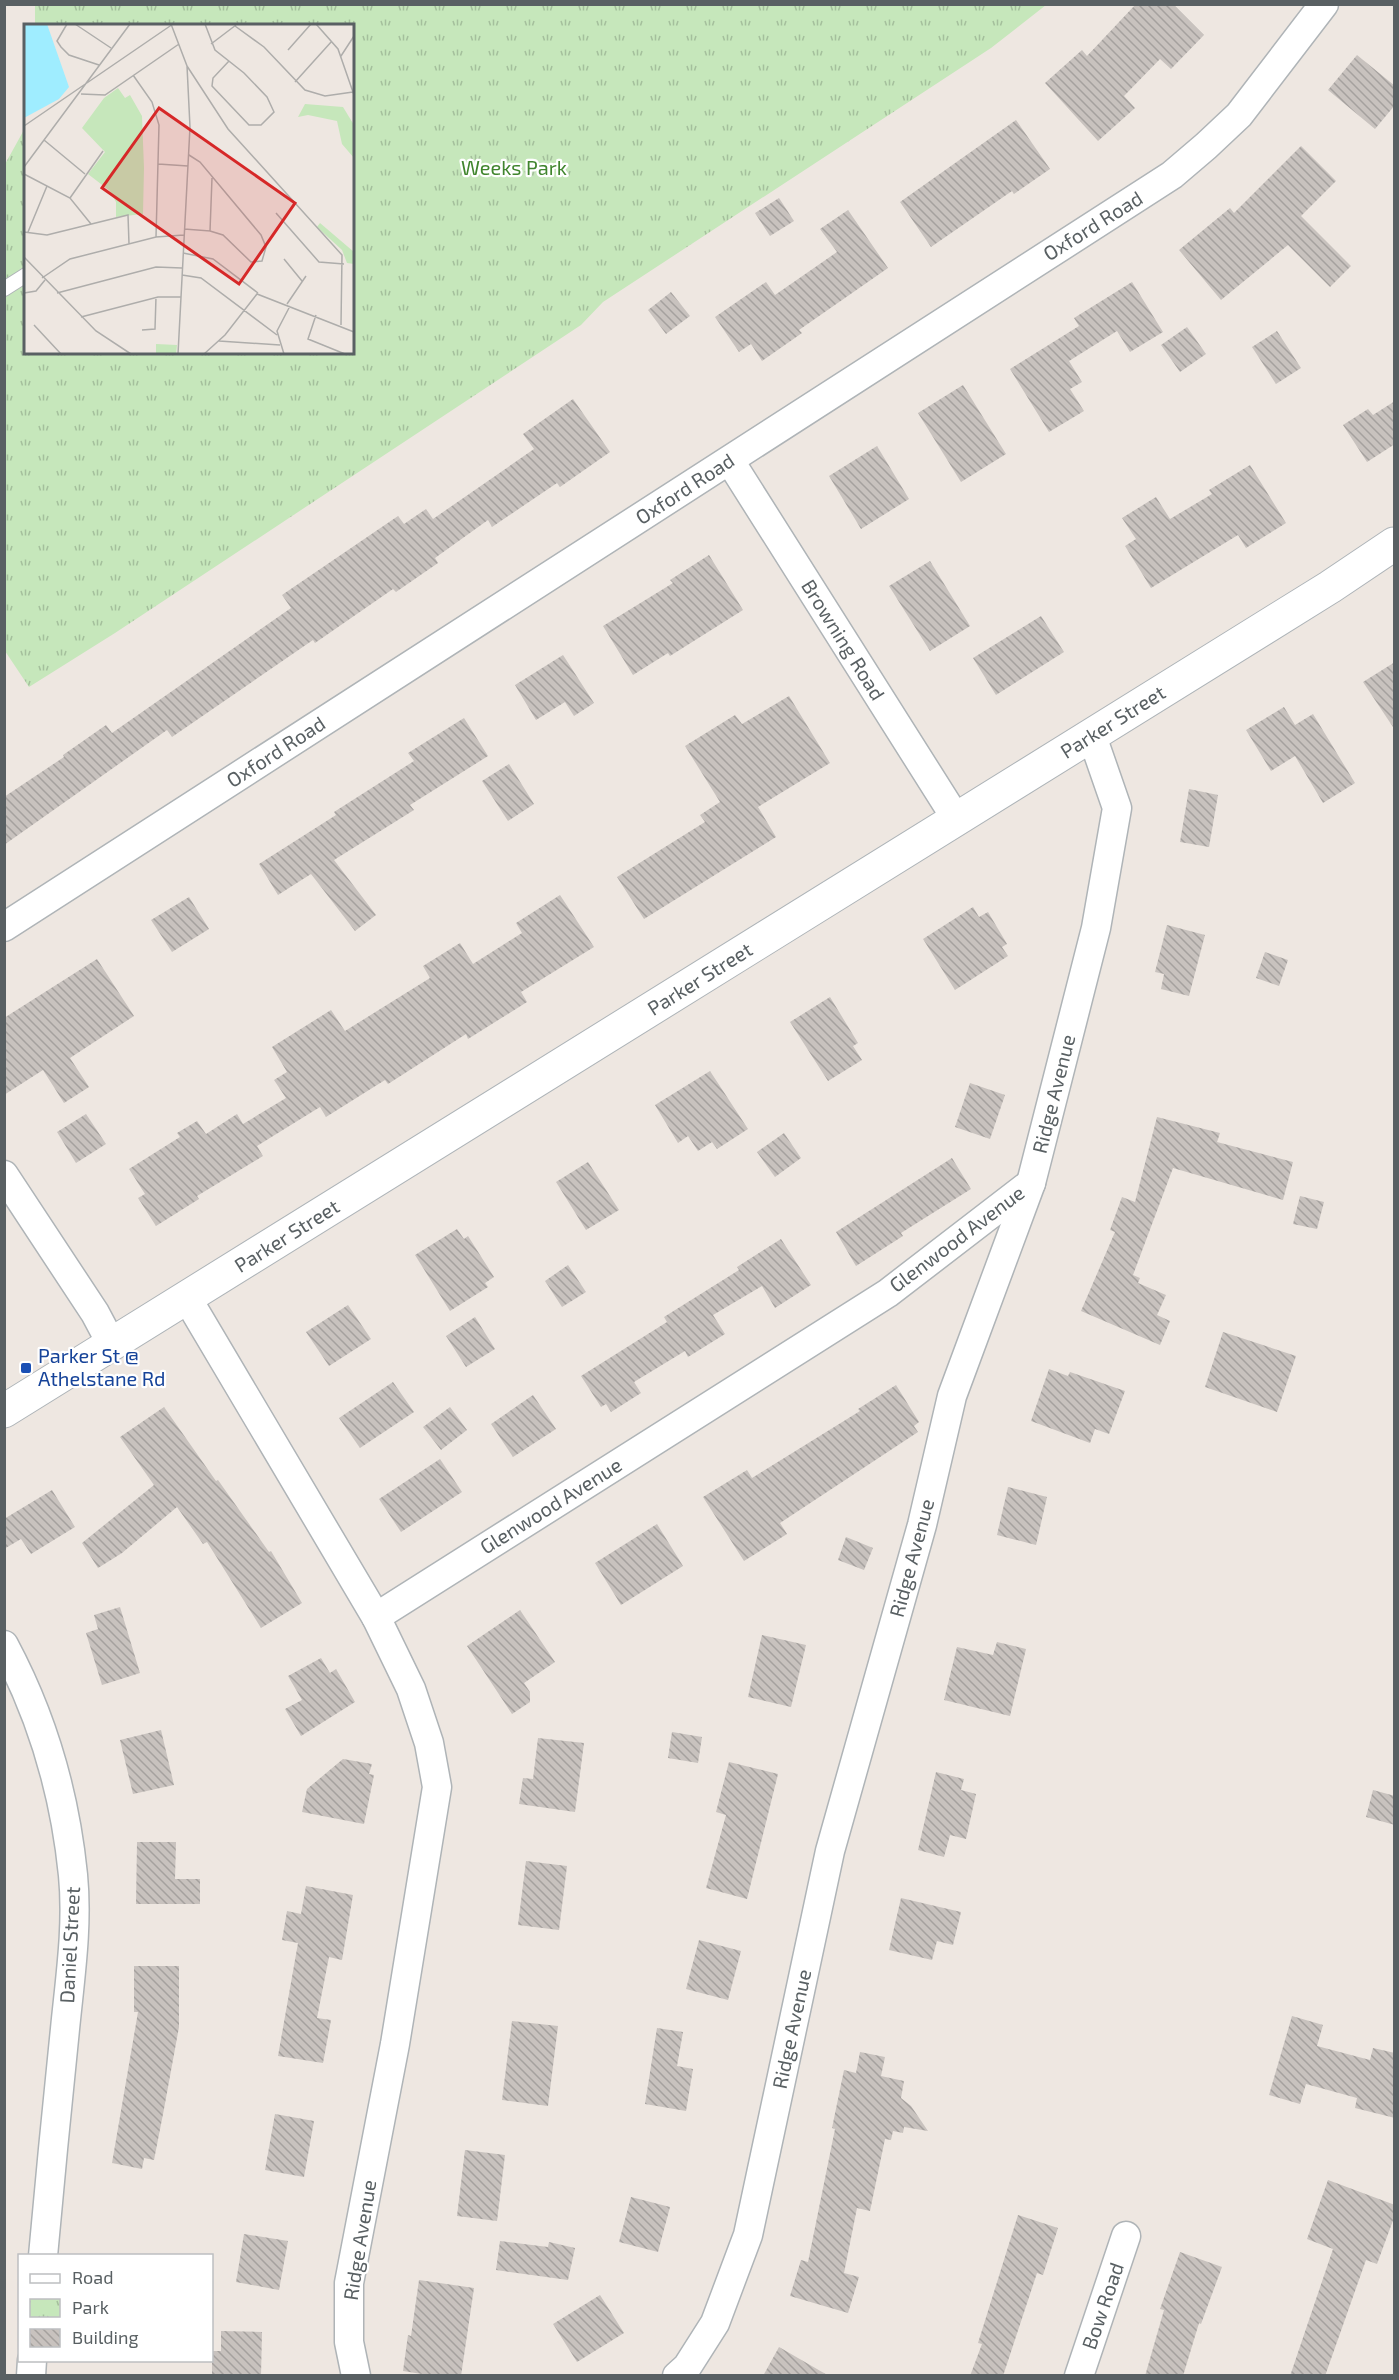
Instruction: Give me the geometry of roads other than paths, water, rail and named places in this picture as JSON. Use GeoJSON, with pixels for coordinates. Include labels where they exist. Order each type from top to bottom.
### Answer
{"type":"FeatureCollection","features":[{"type":"Feature","properties":{"kind":"main road","name":"Parker Street"},"geometry":{"type":"LineString","coordinates":[[4,1411],[1330,588],[1395,544]]}},
{"type":"Feature","properties":{"kind":"street","name":"Oxford Road"},"geometry":{"type":"LineString","coordinates":[[4,927],[1172,175],[1239,115],[1324,4]]}},
{"type":"Feature","properties":{"kind":"street","name":"Browning Road"},"geometry":{"type":"LineString","coordinates":[[730,461],[957,820]]}},
{"type":"Feature","properties":{"kind":"street","name":"Ridge Avenue"},"geometry":{"type":"LineString","coordinates":[[677,2376],[687,2367],[715,2323],[748,2235],[830,1851],[919,1535],[952,1396],[1031,1183],[1096,928],[1117,808],[1092,736]]}},
{"type":"Feature","properties":{"kind":"street"},"geometry":{"type":"LineString","coordinates":[[4,1175],[95,1312],[112,1345]]}},
{"type":"Feature","properties":{"kind":"street","name":"Glenwood Avenue"},"geometry":{"type":"LineString","coordinates":[[376,1617],[888,1293],[1031,1183]]}},
{"type":"Feature","properties":{"kind":"street"},"geometry":{"type":"LineString","coordinates":[[187,1298],[376,1617]]}},
{"type":"Feature","properties":{"kind":"street","name":"Ridge Avenue"},"geometry":{"type":"LineString","coordinates":[[356,2376],[349,2342],[349,2283],[395,2044],[437,1787],[429,1743],[411,1689],[376,1617]]}},
{"type":"Feature","properties":{"kind":"street","name":"Daniel Street"},"geometry":{"type":"LineString","coordinates":[[4,1645],[28,1693],[47,1748],[63,1809],[73,1876],[73,1944],[43,2254]]}},
{"type":"Feature","properties":{"kind":"street","name":"Bow Road"},"geometry":{"type":"LineString","coordinates":[[1079,2376],[1126,2236]]}},
{"type":"Feature","properties":{"kind":"lane"},"geometry":{"type":"LineString","coordinates":[[4,289],[24,276]]}},
{"type":"Feature","properties":{"kind":"place","name":"Parker St @ Athelstane Rd"},"geometry":{"type":"Point","coordinates":[26,1368]}},
{"type":"Feature","properties":{"kind":"park label","name":"Weeks Park"},"geometry":{"type":"Point","coordinates":[514,168]}}]}
